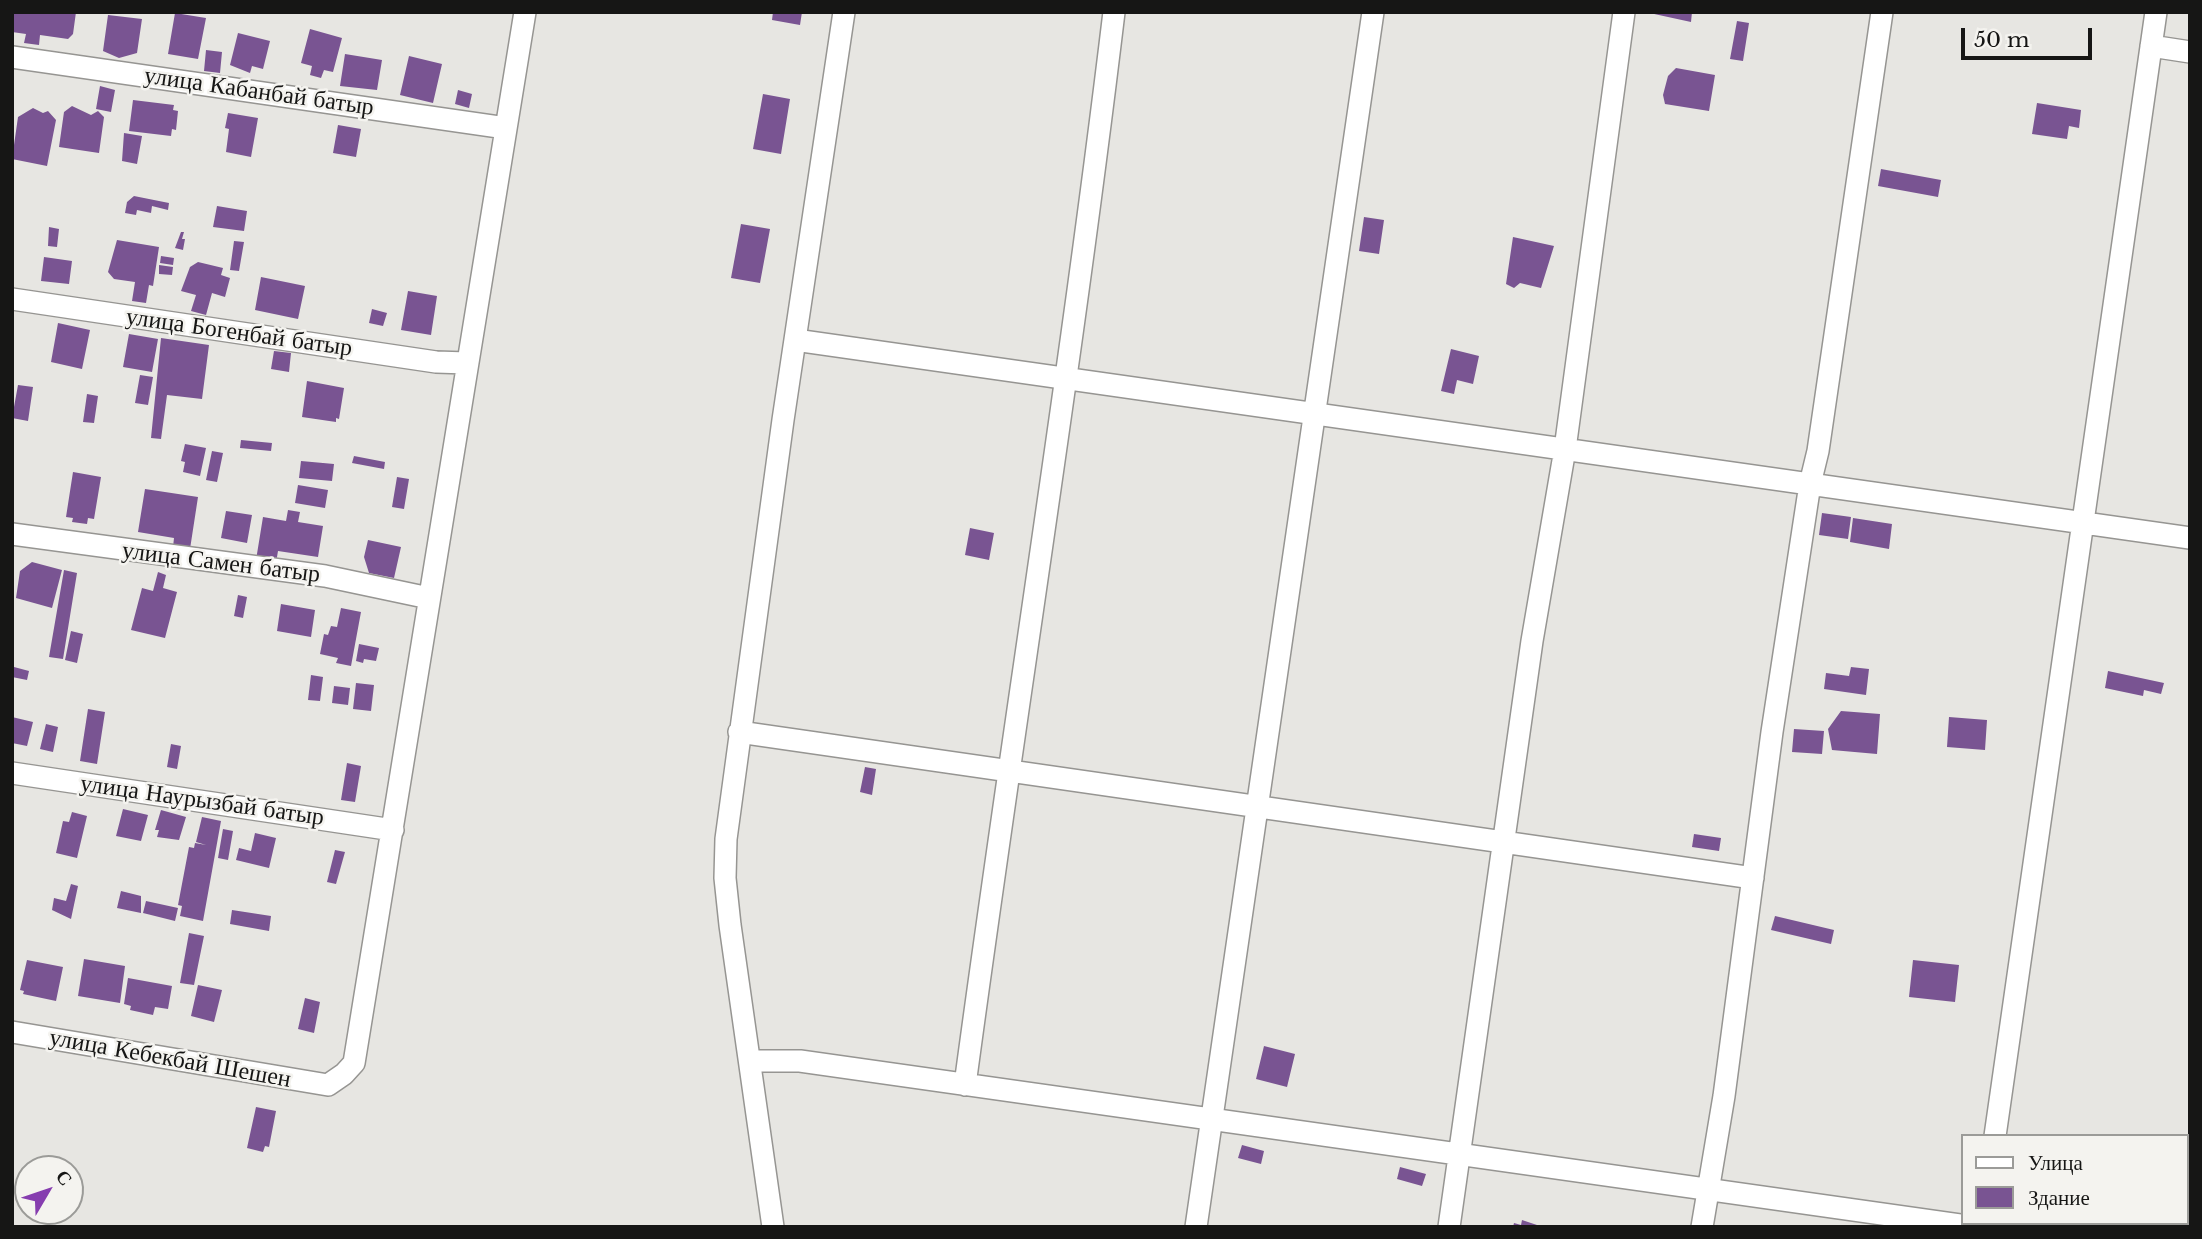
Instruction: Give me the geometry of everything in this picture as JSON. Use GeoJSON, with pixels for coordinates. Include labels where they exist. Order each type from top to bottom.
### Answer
{"type":"FeatureCollection","features":[{"type":"Feature","properties":{"kind":"street"},"geometry":{"type":"LineString","coordinates":[[393,830],[525,12]]}},
{"type":"Feature","properties":{"kind":"street"},"geometry":{"type":"LineString","coordinates":[[773,1227],[725,878],[726,839],[739,732],[844,12]]}},
{"type":"Feature","properties":{"kind":"street"},"geometry":{"type":"LineString","coordinates":[[965,1085],[1007,768],[1067,380],[1114,12]]}},
{"type":"Feature","properties":{"kind":"street"},"geometry":{"type":"LineString","coordinates":[[1196,1227],[1373,12]]}},
{"type":"Feature","properties":{"kind":"street"},"geometry":{"type":"LineString","coordinates":[[1449,1227],[1532,642],[1565,449],[1624,12]]}},
{"type":"Feature","properties":{"kind":"street"},"geometry":{"type":"LineString","coordinates":[[1702,1227],[1724,1096],[1810,484],[1818,451],[1882,12]]}},
{"type":"Feature","properties":{"kind":"street"},"geometry":{"type":"LineString","coordinates":[[1995,1134],[2156,12]]}},
{"type":"Feature","properties":{"kind":"street"},"geometry":{"type":"LineString","coordinates":[[2151,46],[2190,52]]}},
{"type":"Feature","properties":{"kind":"street","name":"улица Кабанбай батыр"},"geometry":{"type":"LineString","coordinates":[[12,57],[506,128]]}},
{"type":"Feature","properties":{"kind":"street","name":"улица Богенбай батыр"},"geometry":{"type":"LineString","coordinates":[[12,299],[436,362],[467,363]]}},
{"type":"Feature","properties":{"kind":"street"},"geometry":{"type":"LineString","coordinates":[[795,340],[2190,538]]}},
{"type":"Feature","properties":{"kind":"street","name":"улица Самен батыр"},"geometry":{"type":"LineString","coordinates":[[12,534],[325,576],[429,598]]}},
{"type":"Feature","properties":{"kind":"street"},"geometry":{"type":"LineString","coordinates":[[739,732],[1007,768],[1753,878]]}},
{"type":"Feature","properties":{"kind":"street","name":"улица Наурызбай батыр"},"geometry":{"type":"LineString","coordinates":[[12,773],[393,830]]}},
{"type":"Feature","properties":{"kind":"street","name":"улица Кебекбай Шешен"},"geometry":{"type":"LineString","coordinates":[[12,1032],[328,1085],[354,1063],[393,830]]}},
{"type":"Feature","properties":{"kind":"street"},"geometry":{"type":"LineString","coordinates":[[752,1061],[800,1061],[1974,1227]]}},
{"type":"Feature","properties":{"kind":"building"},"geometry":{"type":"Polygon","coordinates":[[[14,12],[76,12],[73,34],[68,39],[40,35],[39,45],[24,43],[26,34],[12,32],[14,12]]]}},
{"type":"Feature","properties":{"kind":"building"},"geometry":{"type":"Polygon","coordinates":[[[773,12],[802,12],[800,25],[772,20],[773,12]]]}},
{"type":"Feature","properties":{"kind":"building"},"geometry":{"type":"Polygon","coordinates":[[[1645,12],[1692,12],[1691,22],[1645,12]]]}},
{"type":"Feature","properties":{"kind":"building"},"geometry":{"type":"Polygon","coordinates":[[[175,13],[206,18],[198,59],[168,54],[175,13]]]}},
{"type":"Feature","properties":{"kind":"building"},"geometry":{"type":"Polygon","coordinates":[[[108,15],[142,19],[137,53],[119,58],[103,51],[108,15]]]}},
{"type":"Feature","properties":{"kind":"building"},"geometry":{"type":"Polygon","coordinates":[[[1737,21],[1749,23],[1743,61],[1730,59],[1737,21]]]}},
{"type":"Feature","properties":{"kind":"building"},"geometry":{"type":"Polygon","coordinates":[[[310,29],[342,38],[333,72],[324,70],[321,78],[310,75],[312,66],[301,63],[310,29]]]}},
{"type":"Feature","properties":{"kind":"building"},"geometry":{"type":"Polygon","coordinates":[[[238,33],[270,41],[263,69],[252,66],[250,73],[230,65],[238,33]]]}},
{"type":"Feature","properties":{"kind":"building"},"geometry":{"type":"Polygon","coordinates":[[[206,50],[222,52],[220,73],[204,71],[206,50]]]}},
{"type":"Feature","properties":{"kind":"building"},"geometry":{"type":"Polygon","coordinates":[[[345,54],[382,60],[377,90],[340,86],[345,54]]]}},
{"type":"Feature","properties":{"kind":"building"},"geometry":{"type":"Polygon","coordinates":[[[409,56],[442,64],[433,103],[400,95],[409,56]]]}},
{"type":"Feature","properties":{"kind":"building"},"geometry":{"type":"Polygon","coordinates":[[[1676,68],[1715,75],[1709,111],[1665,104],[1663,95],[1668,76],[1676,68]]]}},
{"type":"Feature","properties":{"kind":"building"},"geometry":{"type":"Polygon","coordinates":[[[100,86],[115,90],[111,112],[96,109],[100,86]]]}},
{"type":"Feature","properties":{"kind":"building"},"geometry":{"type":"Polygon","coordinates":[[[458,90],[472,94],[469,108],[455,104],[458,90]]]}},
{"type":"Feature","properties":{"kind":"building"},"geometry":{"type":"Polygon","coordinates":[[[763,94],[790,99],[781,154],[753,149],[763,94]]]}},
{"type":"Feature","properties":{"kind":"building"},"geometry":{"type":"Polygon","coordinates":[[[133,100],[174,105],[173,110],[178,111],[176,130],[172,129],[171,136],[129,131],[133,100]]]}},
{"type":"Feature","properties":{"kind":"building"},"geometry":{"type":"Polygon","coordinates":[[[2037,103],[2081,110],[2079,128],[2069,126],[2067,139],[2032,134],[2037,103]]]}},
{"type":"Feature","properties":{"kind":"building"},"geometry":{"type":"Polygon","coordinates":[[[72,106],[91,115],[98,111],[104,117],[99,153],[59,147],[64,112],[72,106]]]}},
{"type":"Feature","properties":{"kind":"building"},"geometry":{"type":"Polygon","coordinates":[[[33,108],[43,113],[48,111],[56,120],[47,166],[12,159],[18,117],[33,108]]]}},
{"type":"Feature","properties":{"kind":"building"},"geometry":{"type":"Polygon","coordinates":[[[228,113],[258,118],[251,157],[226,152],[229,129],[225,128],[228,113]]]}},
{"type":"Feature","properties":{"kind":"building"},"geometry":{"type":"Polygon","coordinates":[[[338,125],[361,129],[356,157],[333,153],[338,125]]]}},
{"type":"Feature","properties":{"kind":"building"},"geometry":{"type":"Polygon","coordinates":[[[124,133],[142,136],[137,164],[122,161],[124,133]]]}},
{"type":"Feature","properties":{"kind":"building"},"geometry":{"type":"Polygon","coordinates":[[[1881,169],[1941,180],[1938,197],[1878,186],[1881,169]]]}},
{"type":"Feature","properties":{"kind":"building"},"geometry":{"type":"Polygon","coordinates":[[[134,196],[169,203],[168,210],[152,206],[151,213],[137,210],[136,215],[125,213],[127,202],[134,196]]]}},
{"type":"Feature","properties":{"kind":"building"},"geometry":{"type":"Polygon","coordinates":[[[217,206],[247,211],[244,231],[213,227],[217,206]]]}},
{"type":"Feature","properties":{"kind":"building"},"geometry":{"type":"Polygon","coordinates":[[[1364,217],[1384,220],[1379,254],[1359,251],[1364,217]]]}},
{"type":"Feature","properties":{"kind":"building"},"geometry":{"type":"Polygon","coordinates":[[[741,224],[770,229],[760,283],[731,278],[741,224]]]}},
{"type":"Feature","properties":{"kind":"building"},"geometry":{"type":"Polygon","coordinates":[[[49,227],[59,229],[57,247],[48,246],[49,227]]]}},
{"type":"Feature","properties":{"kind":"building"},"geometry":{"type":"Polygon","coordinates":[[[181,232],[184,232],[182,239],[185,239],[183,250],[175,248],[181,232]]]}},
{"type":"Feature","properties":{"kind":"building"},"geometry":{"type":"Polygon","coordinates":[[[1513,237],[1554,246],[1541,288],[1520,283],[1514,288],[1506,284],[1513,237]]]}},
{"type":"Feature","properties":{"kind":"building"},"geometry":{"type":"Polygon","coordinates":[[[117,240],[159,247],[153,286],[149,285],[146,303],[132,301],[135,282],[114,279],[108,272],[117,240]]]}},
{"type":"Feature","properties":{"kind":"building"},"geometry":{"type":"Polygon","coordinates":[[[234,241],[244,242],[239,271],[230,270],[234,241]]]}},
{"type":"Feature","properties":{"kind":"building"},"geometry":{"type":"Polygon","coordinates":[[[161,256],[174,258],[173,265],[160,263],[161,256]]]}},
{"type":"Feature","properties":{"kind":"building"},"geometry":{"type":"Polygon","coordinates":[[[44,257],[72,261],[69,284],[41,281],[44,257]]]}},
{"type":"Feature","properties":{"kind":"building"},"geometry":{"type":"Polygon","coordinates":[[[198,262],[223,268],[221,275],[230,278],[225,297],[212,293],[206,315],[191,311],[196,295],[181,291],[190,267],[198,262]]]}},
{"type":"Feature","properties":{"kind":"building"},"geometry":{"type":"Polygon","coordinates":[[[159,265],[173,267],[172,275],[159,274],[159,265]]]}},
{"type":"Feature","properties":{"kind":"building"},"geometry":{"type":"Polygon","coordinates":[[[261,277],[305,286],[298,319],[255,310],[261,277]]]}},
{"type":"Feature","properties":{"kind":"building"},"geometry":{"type":"Polygon","coordinates":[[[408,291],[437,296],[431,335],[401,330],[408,291]]]}},
{"type":"Feature","properties":{"kind":"building"},"geometry":{"type":"Polygon","coordinates":[[[372,309],[387,313],[383,326],[369,323],[372,309]]]}},
{"type":"Feature","properties":{"kind":"building"},"geometry":{"type":"Polygon","coordinates":[[[58,323],[90,330],[82,369],[51,362],[58,323]]]}},
{"type":"Feature","properties":{"kind":"building"},"geometry":{"type":"Polygon","coordinates":[[[129,334],[158,339],[152,372],[123,367],[129,334]]]}},
{"type":"Feature","properties":{"kind":"building"},"geometry":{"type":"Polygon","coordinates":[[[161,338],[209,345],[202,399],[167,395],[161,439],[151,438],[161,338]]]}},
{"type":"Feature","properties":{"kind":"building"},"geometry":{"type":"Polygon","coordinates":[[[1451,349],[1479,356],[1473,384],[1457,380],[1454,394],[1441,391],[1451,349]]]}},
{"type":"Feature","properties":{"kind":"building"},"geometry":{"type":"Polygon","coordinates":[[[274,351],[291,353],[289,372],[271,369],[274,351]]]}},
{"type":"Feature","properties":{"kind":"building"},"geometry":{"type":"Polygon","coordinates":[[[140,375],[153,377],[148,405],[135,403],[140,375]]]}},
{"type":"Feature","properties":{"kind":"building"},"geometry":{"type":"Polygon","coordinates":[[[307,381],[344,388],[339,419],[336,418],[336,422],[302,417],[307,381]]]}},
{"type":"Feature","properties":{"kind":"building"},"geometry":{"type":"Polygon","coordinates":[[[18,385],[33,387],[28,421],[12,418],[18,385]]]}},
{"type":"Feature","properties":{"kind":"building"},"geometry":{"type":"Polygon","coordinates":[[[87,394],[98,396],[94,423],[83,422],[87,394]]]}},
{"type":"Feature","properties":{"kind":"building"},"geometry":{"type":"Polygon","coordinates":[[[241,440],[272,443],[271,451],[240,448],[241,440]]]}},
{"type":"Feature","properties":{"kind":"building"},"geometry":{"type":"Polygon","coordinates":[[[185,444],[206,448],[200,476],[183,472],[185,462],[181,461],[185,444]]]}},
{"type":"Feature","properties":{"kind":"building"},"geometry":{"type":"Polygon","coordinates":[[[212,451],[223,453],[217,482],[206,480],[212,451]]]}},
{"type":"Feature","properties":{"kind":"building"},"geometry":{"type":"Polygon","coordinates":[[[354,456],[385,462],[384,469],[352,463],[354,456]]]}},
{"type":"Feature","properties":{"kind":"building"},"geometry":{"type":"Polygon","coordinates":[[[301,461],[334,464],[332,481],[299,478],[301,461]]]}},
{"type":"Feature","properties":{"kind":"building"},"geometry":{"type":"Polygon","coordinates":[[[73,472],[101,477],[94,519],[88,518],[87,524],[72,522],[73,518],[66,517],[73,472]]]}},
{"type":"Feature","properties":{"kind":"building"},"geometry":{"type":"Polygon","coordinates":[[[397,477],[409,479],[404,509],[392,507],[397,477]]]}},
{"type":"Feature","properties":{"kind":"building"},"geometry":{"type":"Polygon","coordinates":[[[298,485],[328,490],[325,508],[295,503],[298,485]]]}},
{"type":"Feature","properties":{"kind":"building"},"geometry":{"type":"Polygon","coordinates":[[[145,489],[198,497],[190,549],[173,547],[174,538],[138,532],[145,489]]]}},
{"type":"Feature","properties":{"kind":"building"},"geometry":{"type":"Polygon","coordinates":[[[288,510],[300,512],[298,522],[323,526],[318,557],[278,551],[276,563],[256,560],[263,517],[286,521],[288,510]]]}},
{"type":"Feature","properties":{"kind":"building"},"geometry":{"type":"Polygon","coordinates":[[[226,511],[252,515],[247,543],[221,538],[226,511]]]}},
{"type":"Feature","properties":{"kind":"building"},"geometry":{"type":"Polygon","coordinates":[[[1822,513],[1851,517],[1848,539],[1819,535],[1822,513]]]}},
{"type":"Feature","properties":{"kind":"building"},"geometry":{"type":"Polygon","coordinates":[[[1853,518],[1892,524],[1889,549],[1850,542],[1853,518]]]}},
{"type":"Feature","properties":{"kind":"building"},"geometry":{"type":"Polygon","coordinates":[[[970,528],[994,533],[989,560],[965,555],[970,528]]]}},
{"type":"Feature","properties":{"kind":"building"},"geometry":{"type":"Polygon","coordinates":[[[368,540],[401,547],[394,578],[369,573],[364,557],[368,540]]]}},
{"type":"Feature","properties":{"kind":"building"},"geometry":{"type":"Polygon","coordinates":[[[32,562],[62,570],[52,608],[16,598],[20,571],[32,562]]]}},
{"type":"Feature","properties":{"kind":"building"},"geometry":{"type":"Polygon","coordinates":[[[64,570],[77,573],[63,659],[49,657],[64,570]]]}},
{"type":"Feature","properties":{"kind":"building"},"geometry":{"type":"Polygon","coordinates":[[[158,572],[166,575],[163,588],[177,592],[165,638],[131,630],[142,588],[153,591],[158,572]]]}},
{"type":"Feature","properties":{"kind":"building"},"geometry":{"type":"Polygon","coordinates":[[[238,595],[247,597],[243,618],[234,616],[238,595]]]}},
{"type":"Feature","properties":{"kind":"building"},"geometry":{"type":"Polygon","coordinates":[[[281,604],[315,610],[311,637],[277,631],[281,604]]]}},
{"type":"Feature","properties":{"kind":"building"},"geometry":{"type":"Polygon","coordinates":[[[341,608],[361,612],[351,666],[336,663],[338,658],[320,654],[324,634],[328,635],[331,626],[337,627],[341,608]]]}},
{"type":"Feature","properties":{"kind":"building"},"geometry":{"type":"Polygon","coordinates":[[[71,631],[83,634],[77,663],[65,660],[71,631]]]}},
{"type":"Feature","properties":{"kind":"building"},"geometry":{"type":"Polygon","coordinates":[[[359,644],[379,648],[376,661],[356,661],[359,644]]]}},
{"type":"Feature","properties":{"kind":"building"},"geometry":{"type":"Polygon","coordinates":[[[14,667],[29,671],[27,680],[12,677],[14,667]]]}},
{"type":"Feature","properties":{"kind":"building"},"geometry":{"type":"Polygon","coordinates":[[[1851,667],[1869,669],[1866,695],[1824,689],[1826,673],[1849,676],[1851,667]]]}},
{"type":"Feature","properties":{"kind":"building"},"geometry":{"type":"Polygon","coordinates":[[[2108,671],[2164,683],[2161,694],[2144,690],[2143,696],[2105,688],[2108,671]]]}},
{"type":"Feature","properties":{"kind":"building"},"geometry":{"type":"Polygon","coordinates":[[[311,675],[323,677],[320,701],[308,700],[311,675]]]}},
{"type":"Feature","properties":{"kind":"building"},"geometry":{"type":"Polygon","coordinates":[[[356,683],[374,685],[371,711],[353,709],[356,683]]]}},
{"type":"Feature","properties":{"kind":"building"},"geometry":{"type":"Polygon","coordinates":[[[334,686],[350,688],[348,705],[332,703],[334,686]]]}},
{"type":"Feature","properties":{"kind":"building"},"geometry":{"type":"Polygon","coordinates":[[[88,709],[105,712],[97,764],[80,761],[88,709]]]}},
{"type":"Feature","properties":{"kind":"building"},"geometry":{"type":"Polygon","coordinates":[[[1841,711],[1880,714],[1877,754],[1832,750],[1828,729],[1841,711]]]}},
{"type":"Feature","properties":{"kind":"building"},"geometry":{"type":"Polygon","coordinates":[[[12,717],[33,722],[27,746],[12,743],[12,717]]]}},
{"type":"Feature","properties":{"kind":"building"},"geometry":{"type":"Polygon","coordinates":[[[1949,717],[1987,720],[1985,750],[1947,747],[1949,717]]]}},
{"type":"Feature","properties":{"kind":"building"},"geometry":{"type":"Polygon","coordinates":[[[46,724],[58,727],[53,752],[40,749],[46,724]]]}},
{"type":"Feature","properties":{"kind":"building"},"geometry":{"type":"Polygon","coordinates":[[[1794,729],[1824,731],[1822,754],[1792,752],[1794,729]]]}},
{"type":"Feature","properties":{"kind":"building"},"geometry":{"type":"Polygon","coordinates":[[[171,744],[181,746],[177,769],[167,767],[171,744]]]}},
{"type":"Feature","properties":{"kind":"building"},"geometry":{"type":"Polygon","coordinates":[[[347,763],[361,766],[355,802],[341,800],[347,763]]]}},
{"type":"Feature","properties":{"kind":"building"},"geometry":{"type":"Polygon","coordinates":[[[865,767],[876,769],[872,795],[860,792],[865,767]]]}},
{"type":"Feature","properties":{"kind":"building"},"geometry":{"type":"Polygon","coordinates":[[[123,809],[148,815],[141,841],[116,836],[123,809]]]}},
{"type":"Feature","properties":{"kind":"building"},"geometry":{"type":"Polygon","coordinates":[[[161,810],[186,817],[179,840],[157,837],[159,830],[155,830],[161,810]]]}},
{"type":"Feature","properties":{"kind":"building"},"geometry":{"type":"Polygon","coordinates":[[[72,812],[87,816],[77,858],[56,853],[63,821],[69,822],[72,812]]]}},
{"type":"Feature","properties":{"kind":"building"},"geometry":{"type":"Polygon","coordinates":[[[202,817],[221,821],[203,921],[180,916],[182,906],[178,905],[189,847],[194,848],[195,843],[206,845],[196,842],[202,817]]]}},
{"type":"Feature","properties":{"kind":"building"},"geometry":{"type":"Polygon","coordinates":[[[223,829],[233,831],[228,860],[218,858],[223,829]]]}},
{"type":"Feature","properties":{"kind":"building"},"geometry":{"type":"Polygon","coordinates":[[[255,833],[276,838],[269,868],[236,860],[239,848],[251,851],[255,833]]]}},
{"type":"Feature","properties":{"kind":"building"},"geometry":{"type":"Polygon","coordinates":[[[1694,834],[1721,838],[1719,851],[1692,847],[1694,834]]]}},
{"type":"Feature","properties":{"kind":"building"},"geometry":{"type":"Polygon","coordinates":[[[335,850],[345,852],[336,884],[327,882],[335,850]]]}},
{"type":"Feature","properties":{"kind":"building"},"geometry":{"type":"Polygon","coordinates":[[[71,884],[78,886],[71,919],[52,910],[54,898],[66,901],[71,884]]]}},
{"type":"Feature","properties":{"kind":"building"},"geometry":{"type":"Polygon","coordinates":[[[121,891],[141,896],[141,913],[117,908],[121,891]]]}},
{"type":"Feature","properties":{"kind":"building"},"geometry":{"type":"Polygon","coordinates":[[[146,901],[178,908],[175,921],[143,913],[146,901]]]}},
{"type":"Feature","properties":{"kind":"building"},"geometry":{"type":"Polygon","coordinates":[[[232,910],[271,916],[269,931],[230,924],[232,910]]]}},
{"type":"Feature","properties":{"kind":"building"},"geometry":{"type":"Polygon","coordinates":[[[1775,916],[1834,930],[1831,944],[1771,930],[1775,916]]]}},
{"type":"Feature","properties":{"kind":"building"},"geometry":{"type":"Polygon","coordinates":[[[189,933],[204,936],[194,985],[180,983],[189,933]]]}},
{"type":"Feature","properties":{"kind":"building"},"geometry":{"type":"Polygon","coordinates":[[[84,959],[125,966],[120,1003],[78,996],[84,959]]]}},
{"type":"Feature","properties":{"kind":"building"},"geometry":{"type":"Polygon","coordinates":[[[27,960],[63,967],[56,1001],[23,994],[24,991],[20,990],[27,960]]]}},
{"type":"Feature","properties":{"kind":"building"},"geometry":{"type":"Polygon","coordinates":[[[1913,960],[1959,965],[1955,1002],[1909,997],[1913,960]]]}},
{"type":"Feature","properties":{"kind":"building"},"geometry":{"type":"Polygon","coordinates":[[[128,978],[172,986],[168,1009],[155,1007],[153,1015],[130,1010],[131,1006],[124,1004],[128,978]]]}},
{"type":"Feature","properties":{"kind":"building"},"geometry":{"type":"Polygon","coordinates":[[[198,985],[222,990],[214,1022],[191,1016],[198,985]]]}},
{"type":"Feature","properties":{"kind":"building"},"geometry":{"type":"Polygon","coordinates":[[[305,998],[320,1002],[314,1033],[298,1029],[305,998]]]}},
{"type":"Feature","properties":{"kind":"building"},"geometry":{"type":"Polygon","coordinates":[[[1264,1046],[1295,1054],[1287,1087],[1256,1079],[1264,1046]]]}},
{"type":"Feature","properties":{"kind":"building"},"geometry":{"type":"Polygon","coordinates":[[[256,1107],[276,1111],[269,1147],[265,1146],[263,1152],[247,1148],[256,1107]]]}},
{"type":"Feature","properties":{"kind":"building"},"geometry":{"type":"Polygon","coordinates":[[[1242,1145],[1264,1151],[1261,1164],[1238,1158],[1242,1145]]]}},
{"type":"Feature","properties":{"kind":"building"},"geometry":{"type":"Polygon","coordinates":[[[1400,1167],[1426,1174],[1422,1186],[1397,1179],[1400,1167]]]}},
{"type":"Feature","properties":{"kind":"building"},"geometry":{"type":"Polygon","coordinates":[[[1522,1220],[1540,1227],[1513,1227],[1514,1223],[1521,1225],[1522,1220]]]}}]}
